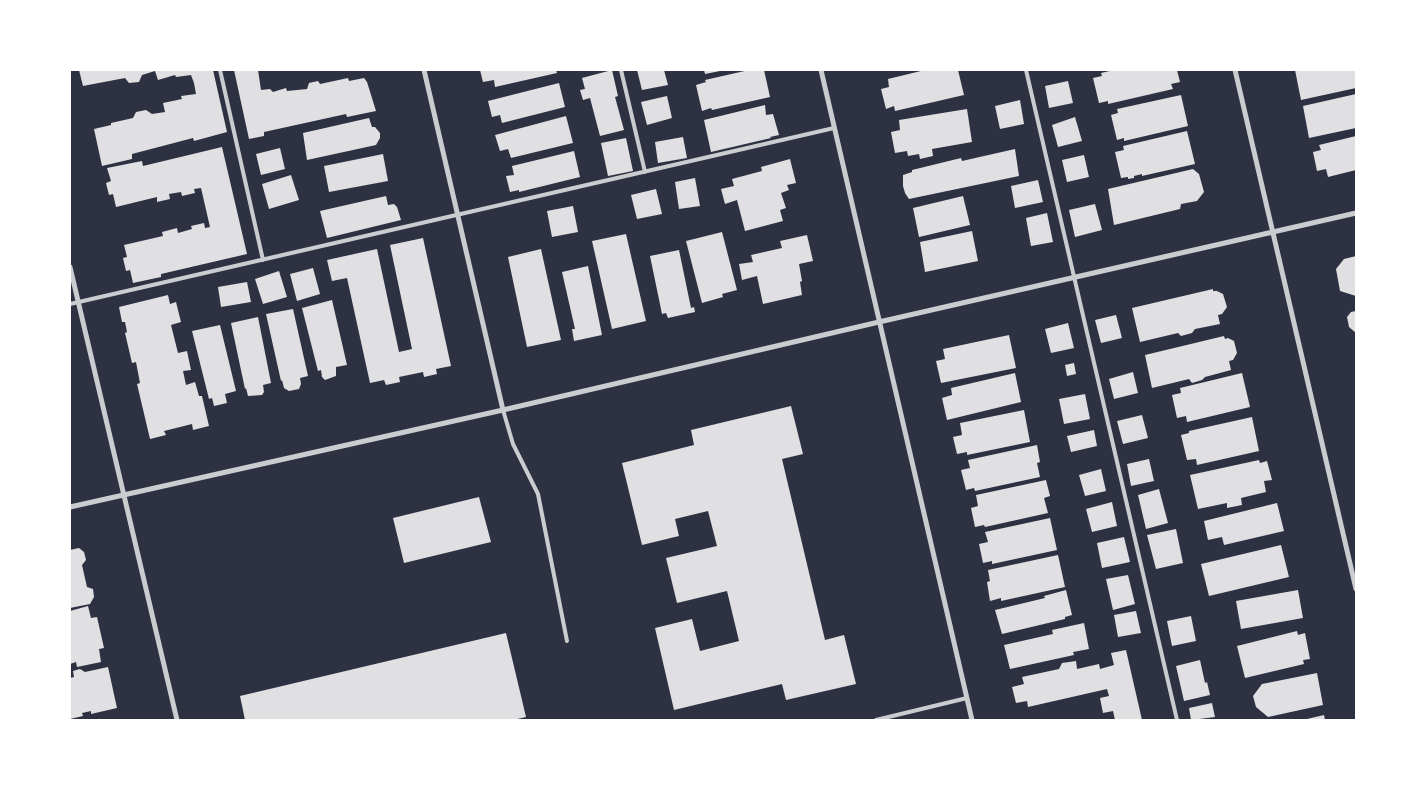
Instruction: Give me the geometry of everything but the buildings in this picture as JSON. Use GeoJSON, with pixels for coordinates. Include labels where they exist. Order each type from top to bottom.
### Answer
{"type":"FeatureCollection","features":[{"type":"Feature","properties":{"kind":"street"},"geometry":{"type":"LineString","coordinates":[[424,70],[504,410]]}},
{"type":"Feature","properties":{"kind":"street"},"geometry":{"type":"LineString","coordinates":[[820,70],[972,720]]}},
{"type":"Feature","properties":{"kind":"street"},"geometry":{"type":"LineString","coordinates":[[1235,70],[1356,589]]}},
{"type":"Feature","properties":{"kind":"street"},"geometry":{"type":"LineString","coordinates":[[70,507],[504,410],[1356,213]]}},
{"type":"Feature","properties":{"kind":"street"},"geometry":{"type":"LineString","coordinates":[[70,267],[177,720]]}},
{"type":"Feature","properties":{"kind":"lane"},"geometry":{"type":"LineString","coordinates":[[220,70],[262,260]]}},
{"type":"Feature","properties":{"kind":"lane"},"geometry":{"type":"LineString","coordinates":[[621,70],[645,172]]}},
{"type":"Feature","properties":{"kind":"lane"},"geometry":{"type":"LineString","coordinates":[[1026,70],[1176,720]]}},
{"type":"Feature","properties":{"kind":"lane"},"geometry":{"type":"LineString","coordinates":[[70,304],[834,128]]}},
{"type":"Feature","properties":{"kind":"lane"},"geometry":{"type":"LineString","coordinates":[[504,410],[512,444],[538,494],[566,641]]}},
{"type":"Feature","properties":{"kind":"lane"},"geometry":{"type":"LineString","coordinates":[[876,720],[967,698]]}}]}
